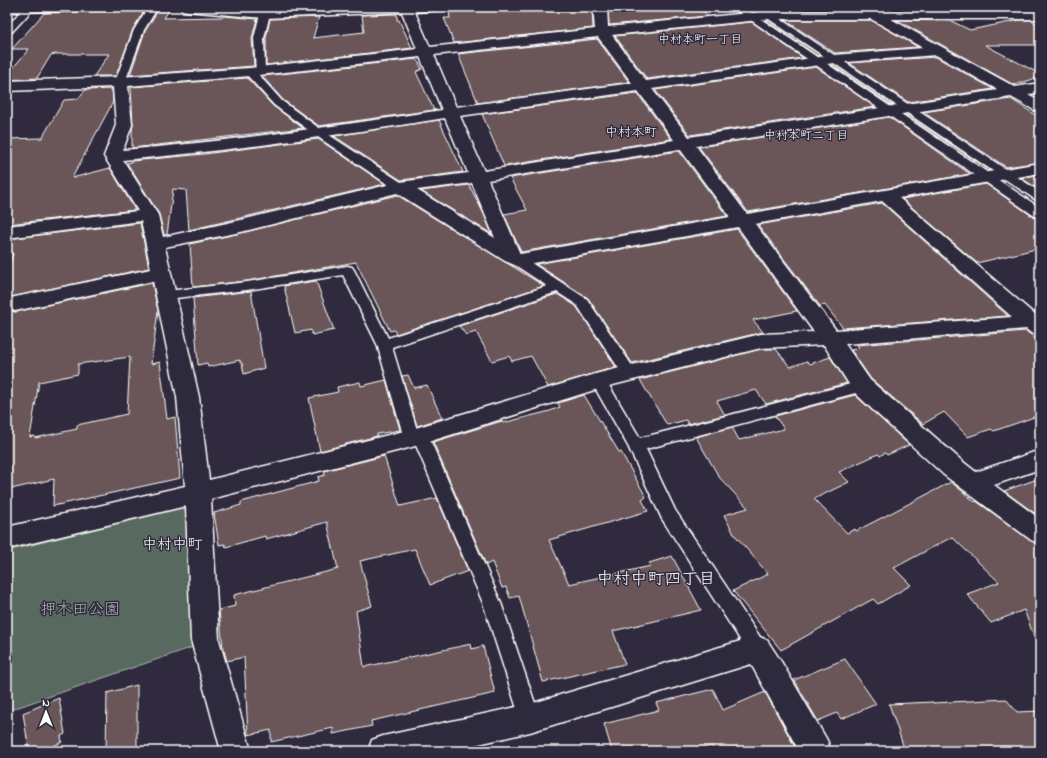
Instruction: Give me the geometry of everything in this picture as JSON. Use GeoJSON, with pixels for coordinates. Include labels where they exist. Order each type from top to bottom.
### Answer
{"type":"FeatureCollection","features":[{"type":"Feature","properties":{"kind":"street"},"geometry":{"type":"LineString","coordinates":[[7,8],[28,9],[72,7]]}},
{"type":"Feature","properties":{"kind":"street"},"geometry":{"type":"LineString","coordinates":[[187,7],[212,8],[265,14],[437,7]]}},
{"type":"Feature","properties":{"kind":"street"},"geometry":{"type":"LineString","coordinates":[[600,7],[602,32],[830,338],[862,386],[953,468],[1040,533]]}},
{"type":"Feature","properties":{"kind":"street"},"geometry":{"type":"LineString","coordinates":[[406,8],[450,113],[515,259]]}},
{"type":"Feature","properties":{"kind":"street"},"geometry":{"type":"LineString","coordinates":[[7,86],[120,82],[255,72],[602,32],[754,12],[769,15],[871,10],[1040,15]]}},
{"type":"Feature","properties":{"kind":"street"},"geometry":{"type":"LineString","coordinates":[[871,10],[936,50],[1040,107]]}},
{"type":"Feature","properties":{"kind":"street"},"geometry":{"type":"LineString","coordinates":[[112,156],[319,133],[817,61],[936,50]]}},
{"type":"Feature","properties":{"kind":"street"},"geometry":{"type":"LineString","coordinates":[[112,156],[124,125],[120,82]]}},
{"type":"Feature","properties":{"kind":"street"},"geometry":{"type":"LineString","coordinates":[[156,244],[241,226],[400,187],[478,177],[684,143],[1040,88]]}},
{"type":"Feature","properties":{"kind":"street"},"geometry":{"type":"LineString","coordinates":[[112,156],[144,204],[149,215],[167,295],[188,397],[198,493],[205,640],[236,751]]}},
{"type":"Feature","properties":{"kind":"street"},"geometry":{"type":"LineString","coordinates":[[400,187],[515,259],[743,221],[1040,168]]}},
{"type":"Feature","properties":{"kind":"street"},"geometry":{"type":"LineString","coordinates":[[885,196],[1037,324]]}},
{"type":"Feature","properties":{"kind":"street"},"geometry":{"type":"LineString","coordinates":[[7,232],[149,215]]}},
{"type":"Feature","properties":{"kind":"street"},"geometry":{"type":"LineString","coordinates":[[15,304],[162,273]]}},
{"type":"Feature","properties":{"kind":"street"},"geometry":{"type":"LineString","coordinates":[[7,538],[198,493],[416,436],[599,381],[761,341],[830,338],[1037,324]]}},
{"type":"Feature","properties":{"kind":"street"},"geometry":{"type":"LineString","coordinates":[[972,483],[1040,459]]}},
{"type":"Feature","properties":{"kind":"street"},"geometry":{"type":"LineString","coordinates":[[383,751],[530,718],[757,649],[772,672],[816,751]]}},
{"type":"Feature","properties":{"kind":"lane"},"geometry":{"type":"LineString","coordinates":[[120,82],[139,30],[153,7]]}},
{"type":"Feature","properties":{"kind":"lane"},"geometry":{"type":"LineString","coordinates":[[737,7],[754,12],[817,61],[1040,214]]}},
{"type":"Feature","properties":{"kind":"lane"},"geometry":{"type":"LineString","coordinates":[[7,32],[28,9]]}},
{"type":"Feature","properties":{"kind":"lane"},"geometry":{"type":"LineString","coordinates":[[265,14],[259,38],[255,72],[278,103],[319,133],[400,187]]}},
{"type":"Feature","properties":{"kind":"lane"},"geometry":{"type":"LineString","coordinates":[[769,15],[1040,197]]}},
{"type":"Feature","properties":{"kind":"lane"},"geometry":{"type":"LineString","coordinates":[[515,259],[582,302],[630,374]]}},
{"type":"Feature","properties":{"kind":"lane"},"geometry":{"type":"LineString","coordinates":[[167,295],[247,286],[347,270],[384,344],[416,436],[492,603],[530,718]]}},
{"type":"Feature","properties":{"kind":"lane"},"geometry":{"type":"LineString","coordinates":[[384,344],[558,287]]}},
{"type":"Feature","properties":{"kind":"lane"},"geometry":{"type":"LineString","coordinates":[[599,381],[636,445],[668,514],[757,649]]}},
{"type":"Feature","properties":{"kind":"lane"},"geometry":{"type":"LineString","coordinates":[[636,445],[862,386]]}},
{"type":"Feature","properties":{"kind":"green space","name":"押木田公園"},"geometry":{"type":"Polygon","coordinates":[[[180,508],[192,512],[196,646],[7,711],[7,551],[180,508]]]}},
{"type":"Feature","properties":{"kind":"building"},"geometry":{"type":"Polygon","coordinates":[[[511,7],[592,7],[593,28],[454,43],[444,18],[450,18],[449,12],[512,8],[511,7]]]}},
{"type":"Feature","properties":{"kind":"building"},"geometry":{"type":"Polygon","coordinates":[[[608,7],[699,7],[708,16],[609,25],[608,7]]]}},
{"type":"Feature","properties":{"kind":"building"},"geometry":{"type":"Polygon","coordinates":[[[780,7],[856,7],[858,10],[781,10],[780,7]]]}},
{"type":"Feature","properties":{"kind":"building"},"geometry":{"type":"Polygon","coordinates":[[[116,9],[145,9],[133,29],[116,76],[94,76],[109,54],[55,54],[51,55],[37,78],[7,80],[7,75],[29,49],[12,49],[44,13],[114,11],[116,9]]]}},
{"type":"Feature","properties":{"kind":"building"},"geometry":{"type":"Polygon","coordinates":[[[159,9],[170,9],[164,18],[224,16],[257,19],[252,38],[254,66],[130,75],[145,31],[159,9]]]}},
{"type":"Feature","properties":{"kind":"building"},"geometry":{"type":"Polygon","coordinates":[[[397,14],[397,20],[399,20],[412,48],[266,65],[266,38],[270,19],[319,17],[313,38],[364,32],[362,15],[397,14]]]}},
{"type":"Feature","properties":{"kind":"building"},"geometry":{"type":"Polygon","coordinates":[[[785,20],[871,20],[918,47],[835,53],[785,20]]]}},
{"type":"Feature","properties":{"kind":"building"},"geometry":{"type":"Polygon","coordinates":[[[897,20],[951,21],[970,30],[1020,20],[1031,20],[1040,26],[1040,45],[985,45],[1040,74],[1040,77],[1014,85],[897,20]]]}},
{"type":"Feature","properties":{"kind":"building"},"geometry":{"type":"Polygon","coordinates":[[[766,21],[768,21],[820,55],[818,56],[766,21]]]}},
{"type":"Feature","properties":{"kind":"building"},"geometry":{"type":"Polygon","coordinates":[[[752,22],[803,58],[647,79],[615,36],[752,22]]]}},
{"type":"Feature","properties":{"kind":"building"},"geometry":{"type":"Polygon","coordinates":[[[597,39],[629,82],[478,103],[458,54],[597,39]]]}},
{"type":"Feature","properties":{"kind":"building"},"geometry":{"type":"Polygon","coordinates":[[[936,57],[993,89],[908,102],[849,63],[936,57]]]}},
{"type":"Feature","properties":{"kind":"building"},"geometry":{"type":"Polygon","coordinates":[[[417,59],[422,69],[416,72],[434,110],[319,126],[283,100],[262,76],[417,59]]]}},
{"type":"Feature","properties":{"kind":"building"},"geometry":{"type":"Polygon","coordinates":[[[831,65],[833,65],[892,105],[890,105],[831,65]]]}},
{"type":"Feature","properties":{"kind":"building"},"geometry":{"type":"Polygon","coordinates":[[[816,67],[875,107],[690,135],[655,90],[816,67]]]}},
{"type":"Feature","properties":{"kind":"building"},"geometry":{"type":"Polygon","coordinates":[[[247,78],[273,106],[303,128],[132,148],[133,125],[131,87],[247,78]]]}},
{"type":"Feature","properties":{"kind":"building"},"geometry":{"type":"Polygon","coordinates":[[[112,89],[113,102],[72,178],[110,168],[135,210],[7,224],[7,139],[42,138],[64,100],[78,99],[85,90],[112,89]]]}},
{"type":"Feature","properties":{"kind":"building"},"geometry":{"type":"Polygon","coordinates":[[[637,93],[671,139],[504,166],[482,114],[637,93]]]}},
{"type":"Feature","properties":{"kind":"building"},"geometry":{"type":"Polygon","coordinates":[[[1011,99],[1040,118],[1040,162],[1006,167],[923,112],[1011,99]]]}},
{"type":"Feature","properties":{"kind":"building"},"geometry":{"type":"Polygon","coordinates":[[[905,115],[907,115],[989,170],[987,171],[905,115]]]}},
{"type":"Feature","properties":{"kind":"building"},"geometry":{"type":"Polygon","coordinates":[[[889,117],[970,174],[748,212],[699,147],[889,117]]]}},
{"type":"Feature","properties":{"kind":"building"},"geometry":{"type":"Polygon","coordinates":[[[439,120],[463,172],[401,180],[334,136],[439,120]]]}},
{"type":"Feature","properties":{"kind":"building"},"geometry":{"type":"Polygon","coordinates":[[[318,139],[385,184],[189,230],[186,190],[173,189],[167,235],[164,235],[159,214],[127,163],[132,161],[204,154],[318,139]]]}},
{"type":"Feature","properties":{"kind":"building"},"geometry":{"type":"Polygon","coordinates":[[[679,151],[727,216],[521,252],[504,214],[527,210],[510,178],[679,151]]]}},
{"type":"Feature","properties":{"kind":"building"},"geometry":{"type":"Polygon","coordinates":[[[1040,175],[1040,190],[1021,178],[1040,175]]]}},
{"type":"Feature","properties":{"kind":"building"},"geometry":{"type":"Polygon","coordinates":[[[986,184],[1035,218],[1040,219],[1040,248],[977,263],[902,199],[986,184]]]}},
{"type":"Feature","properties":{"kind":"building"},"geometry":{"type":"Polygon","coordinates":[[[469,185],[484,214],[492,234],[421,191],[469,185]]]}},
{"type":"Feature","properties":{"kind":"building"},"geometry":{"type":"Polygon","coordinates":[[[397,195],[544,286],[396,334],[394,330],[390,331],[356,262],[247,281],[193,287],[190,244],[397,195]]]}},
{"type":"Feature","properties":{"kind":"building"},"geometry":{"type":"Polygon","coordinates":[[[882,203],[1008,316],[843,328],[825,305],[820,306],[758,225],[882,203]]]}},
{"type":"Feature","properties":{"kind":"building"},"geometry":{"type":"Polygon","coordinates":[[[140,223],[149,268],[7,298],[7,271],[13,254],[7,255],[7,239],[140,223]]]}},
{"type":"Feature","properties":{"kind":"building"},"geometry":{"type":"Polygon","coordinates":[[[737,229],[797,311],[753,320],[763,332],[632,363],[588,298],[536,264],[737,229]]]}},
{"type":"Feature","properties":{"kind":"building"},"geometry":{"type":"Polygon","coordinates":[[[316,281],[334,330],[312,335],[311,330],[295,333],[284,286],[316,281]]]}},
{"type":"Feature","properties":{"kind":"building"},"geometry":{"type":"Polygon","coordinates":[[[152,283],[158,311],[151,364],[160,362],[167,419],[175,417],[180,478],[53,506],[54,479],[7,490],[7,309],[15,312],[152,283]],[[130,357],[78,364],[78,374],[39,382],[30,437],[35,436],[35,438],[77,429],[77,425],[127,414],[130,357]]]}},
{"type":"Feature","properties":{"kind":"building"},"geometry":{"type":"Polygon","coordinates":[[[251,291],[264,368],[244,374],[240,360],[208,367],[207,363],[198,365],[193,298],[251,291]]]}},
{"type":"Feature","properties":{"kind":"building"},"geometry":{"type":"Polygon","coordinates":[[[557,294],[576,306],[616,367],[548,387],[531,356],[512,361],[509,356],[492,361],[476,332],[466,335],[459,326],[557,294]]]}},
{"type":"Feature","properties":{"kind":"building"},"geometry":{"type":"Polygon","coordinates":[[[1026,331],[1040,342],[1040,415],[994,431],[991,429],[968,437],[944,412],[923,424],[871,379],[851,350],[859,348],[857,345],[1026,331]]]}},
{"type":"Feature","properties":{"kind":"building"},"geometry":{"type":"Polygon","coordinates":[[[761,349],[776,349],[790,367],[807,361],[810,364],[830,357],[847,383],[766,404],[756,390],[717,401],[725,415],[688,424],[686,420],[667,425],[640,380],[761,349]]]}},
{"type":"Feature","properties":{"kind":"building"},"geometry":{"type":"Polygon","coordinates":[[[408,375],[414,388],[427,385],[442,418],[417,426],[402,376],[408,375]]]}},
{"type":"Feature","properties":{"kind":"building"},"geometry":{"type":"Polygon","coordinates":[[[386,380],[400,430],[377,434],[377,436],[320,451],[309,398],[338,392],[337,387],[360,382],[361,386],[386,380]]]}},
{"type":"Feature","properties":{"kind":"building"},"geometry":{"type":"Polygon","coordinates":[[[584,395],[619,452],[621,452],[646,497],[642,500],[648,511],[549,540],[569,584],[651,566],[649,563],[672,556],[701,610],[613,631],[625,664],[543,682],[519,596],[510,598],[506,587],[502,588],[492,562],[486,565],[433,442],[502,421],[503,423],[550,411],[560,407],[558,403],[584,395]]]}},
{"type":"Feature","properties":{"kind":"building"},"geometry":{"type":"Polygon","coordinates":[[[855,395],[909,445],[887,455],[885,453],[880,456],[878,454],[839,472],[849,482],[814,499],[847,533],[855,529],[856,531],[951,482],[975,502],[976,501],[1040,547],[1040,647],[1038,647],[1024,610],[991,623],[967,594],[999,582],[952,537],[894,568],[911,585],[878,604],[873,599],[781,650],[733,591],[768,574],[734,534],[724,515],[748,508],[719,477],[696,437],[732,427],[739,440],[784,429],[775,416],[855,395]]]}},
{"type":"Feature","properties":{"kind":"building"},"geometry":{"type":"Polygon","coordinates":[[[384,456],[400,506],[437,498],[468,571],[430,585],[415,549],[360,561],[372,606],[356,611],[364,667],[471,644],[472,649],[483,646],[495,693],[371,721],[372,726],[333,734],[333,728],[271,742],[271,730],[248,735],[244,657],[227,661],[223,647],[219,610],[235,606],[234,595],[338,569],[327,522],[266,539],[265,536],[226,547],[225,544],[219,545],[214,513],[241,505],[241,502],[319,481],[318,477],[325,475],[324,471],[384,456]]]}},
{"type":"Feature","properties":{"kind":"building"},"geometry":{"type":"Polygon","coordinates":[[[1040,478],[1040,517],[1004,491],[1040,478]]]}},
{"type":"Feature","properties":{"kind":"building"},"geometry":{"type":"Polygon","coordinates":[[[845,659],[876,704],[841,719],[837,713],[818,721],[794,680],[845,659]]]}},
{"type":"Feature","properties":{"kind":"building"},"geometry":{"type":"Polygon","coordinates":[[[137,685],[137,751],[106,751],[107,693],[137,685]]]}},
{"type":"Feature","properties":{"kind":"building"},"geometry":{"type":"Polygon","coordinates":[[[713,689],[723,710],[765,692],[797,751],[714,751],[712,746],[693,751],[612,751],[604,724],[659,710],[656,703],[713,689]]]}},
{"type":"Feature","properties":{"kind":"building"},"geometry":{"type":"Polygon","coordinates":[[[59,698],[65,734],[61,736],[62,742],[42,751],[29,751],[23,713],[59,698]]]}},
{"type":"Feature","properties":{"kind":"building"},"geometry":{"type":"Polygon","coordinates":[[[1006,699],[1017,712],[1040,711],[1040,751],[905,751],[889,704],[933,703],[1006,699]]]}},
{"type":"Feature","properties":{"kind":"district","name":"中村本町一丁目"},"geometry":{"type":"Point","coordinates":[700,39]}},
{"type":"Feature","properties":{"kind":"district","name":"中村本町"},"geometry":{"type":"Point","coordinates":[631,131]}},
{"type":"Feature","properties":{"kind":"district","name":"中村本町二丁目"},"geometry":{"type":"Point","coordinates":[806,135]}},
{"type":"Feature","properties":{"kind":"district","name":"中村中町"},"geometry":{"type":"Point","coordinates":[172,544]}},
{"type":"Feature","properties":{"kind":"district","name":"中村中町四丁目"},"geometry":{"type":"Point","coordinates":[656,578]}}]}
